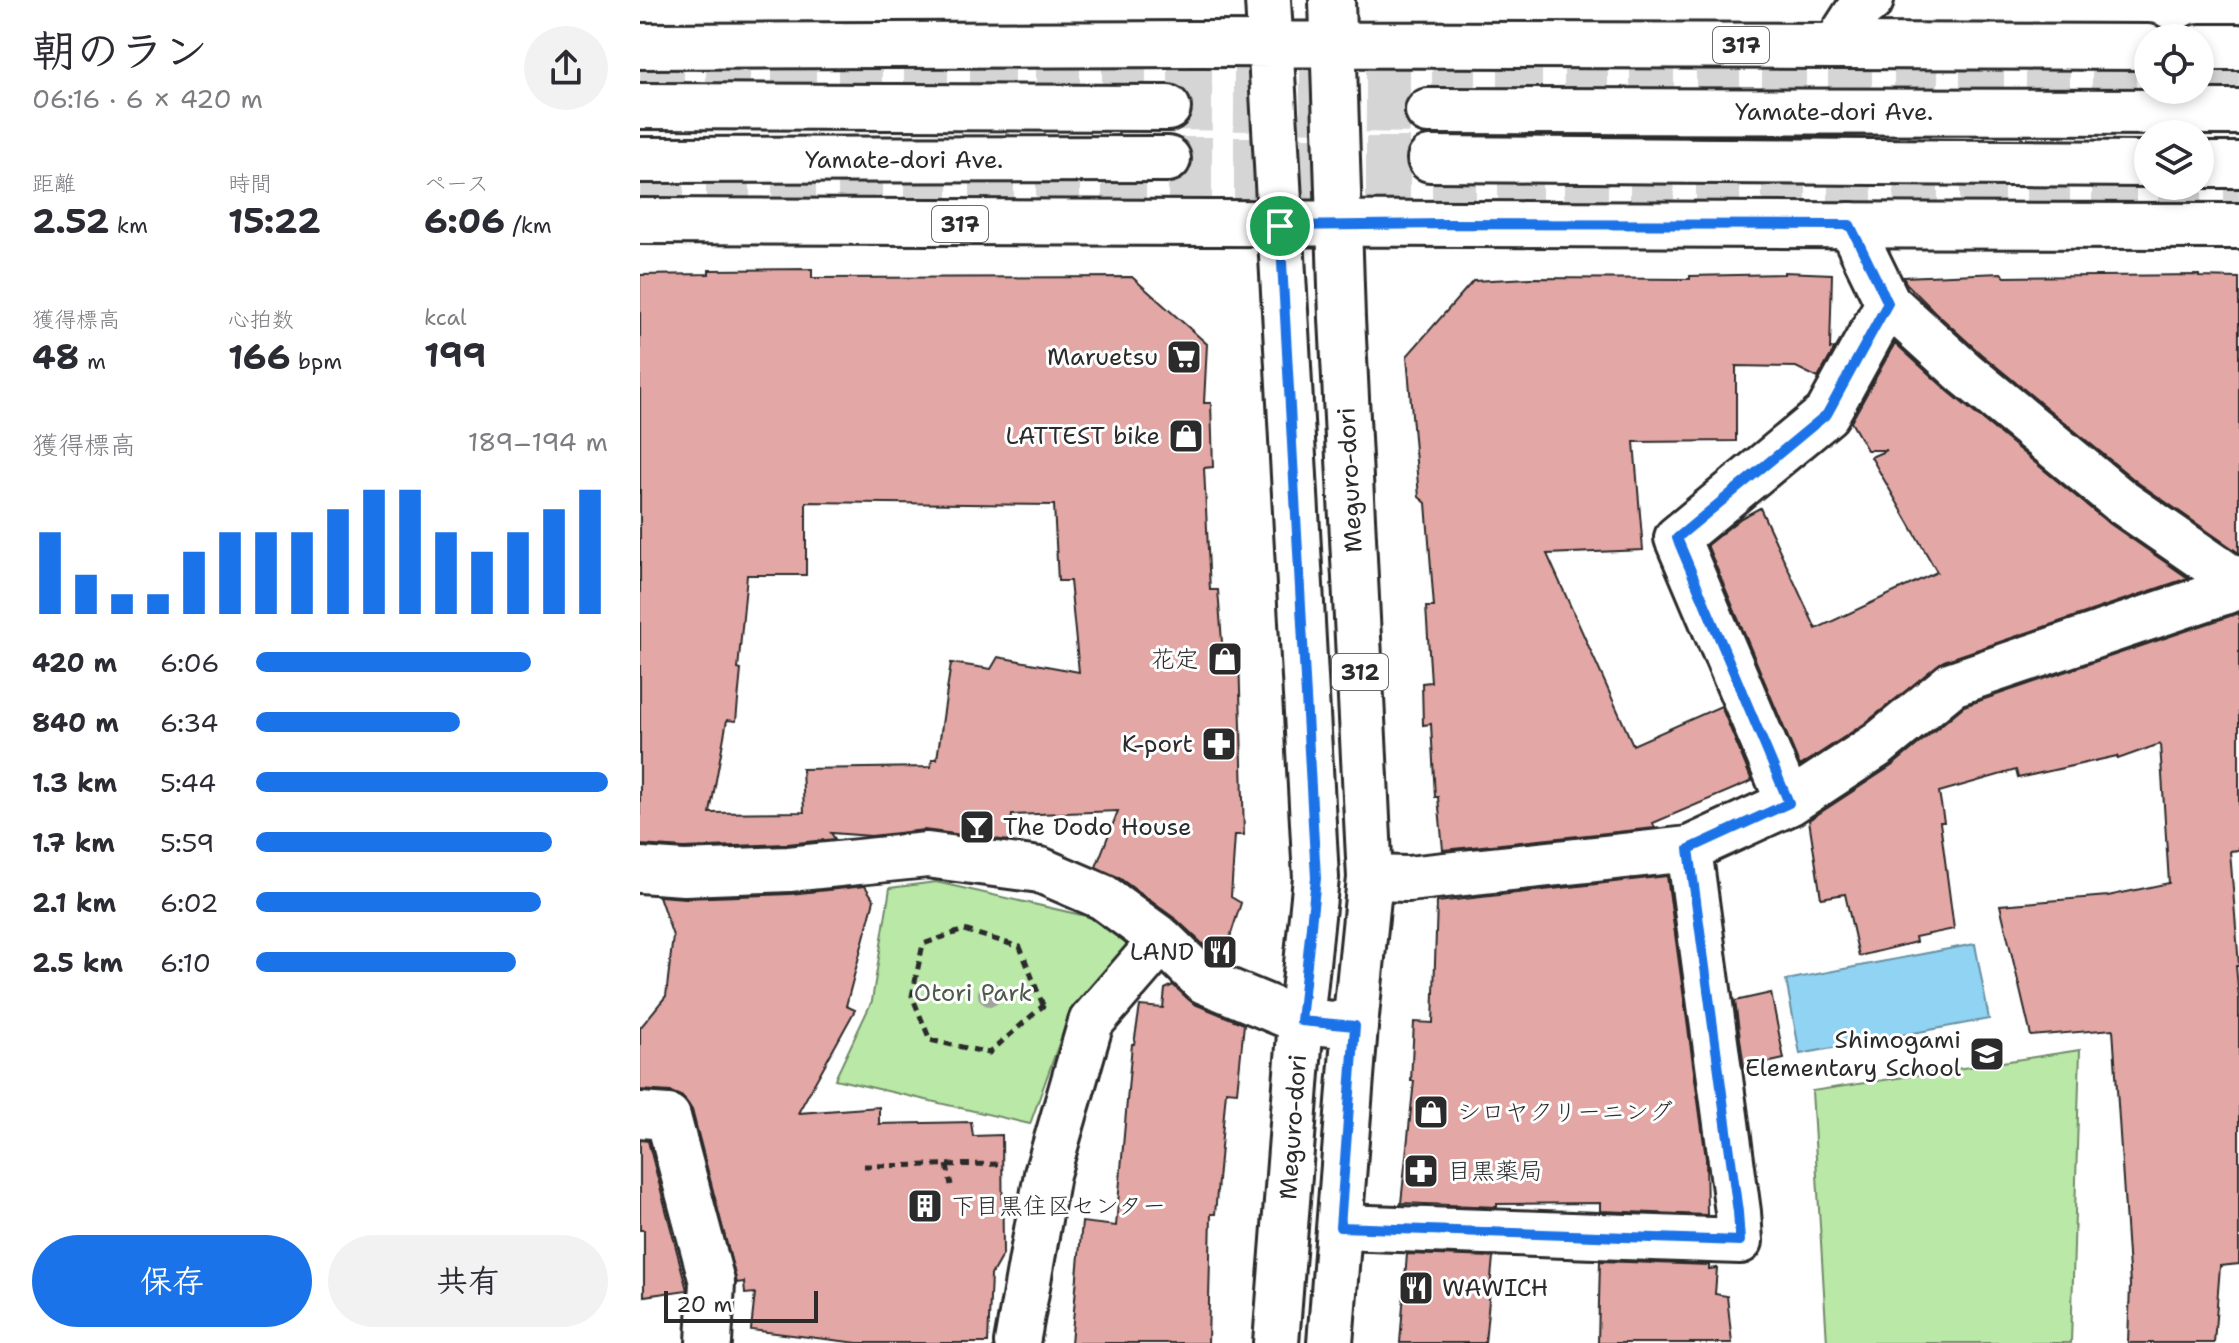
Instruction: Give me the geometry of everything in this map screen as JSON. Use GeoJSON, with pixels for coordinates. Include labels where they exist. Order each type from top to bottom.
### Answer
{"type":"FeatureCollection","features":[{"type":"Feature","properties":{"kind":"main road","name":"Meguro-dori"},"geometry":{"type":"LineString","coordinates":[[1268,0],[1316,878],[1301,1021],[1276,1343]]}},
{"type":"Feature","properties":{"kind":"main road","name":"Meguro-dori"},"geometry":{"type":"LineString","coordinates":[[1330,1343],[1370,878],[1342,318],[1332,0]]}},
{"type":"Feature","properties":{"kind":"main road"},"geometry":{"type":"LineString","coordinates":[[1836,45],[1858,11],[1871,0]]}},
{"type":"Feature","properties":{"kind":"main road","name":"317"},"geometry":{"type":"LineString","coordinates":[[640,46],[1334,44],[2134,47]]}},
{"type":"Feature","properties":{"kind":"main road"},"geometry":{"type":"LineString","coordinates":[[2214,47],[2239,47]]}},
{"type":"Feature","properties":{"kind":"main road"},"geometry":{"type":"LineString","coordinates":[[640,106],[1168,108]]}},
{"type":"Feature","properties":{"kind":"main road","name":"Yamate-dori Ave."},"geometry":{"type":"LineString","coordinates":[[1428,111],[2239,112]]}},
{"type":"Feature","properties":{"kind":"main road","name":"Yamate-dori Ave."},"geometry":{"type":"LineString","coordinates":[[640,160],[1168,159]]}},
{"type":"Feature","properties":{"kind":"main road","name":"Yamate-dori Ave."},"geometry":{"type":"LineString","coordinates":[[1430,159],[2134,164]]}},
{"type":"Feature","properties":{"kind":"main road"},"geometry":{"type":"LineString","coordinates":[[2214,165],[2239,165]]}},
{"type":"Feature","properties":{"kind":"main road","name":"317"},"geometry":{"type":"LineString","coordinates":[[640,221],[1280,226],[2239,226]]}},
{"type":"Feature","properties":{"kind":"main road"},"geometry":{"type":"LineString","coordinates":[[1850,225],[1888,303],[1965,373],[2122,502],[2239,585]]}},
{"type":"Feature","properties":{"kind":"main road"},"geometry":{"type":"LineString","coordinates":[[1789,803],[1677,538],[1827,414],[1888,303]]}},
{"type":"Feature","properties":{"kind":"main road"},"geometry":{"type":"LineString","coordinates":[[1370,878],[1408,879],[1689,849],[1789,803],[1879,744],[1952,684],[2239,585]]}},
{"type":"Feature","properties":{"kind":"main road"},"geometry":{"type":"LineString","coordinates":[[1340,1227],[1740,1241],[1689,849]]}},
{"type":"Feature","properties":{"kind":"main road"},"geometry":{"type":"LineString","coordinates":[[640,870],[684,873],[789,869],[927,855],[1040,870],[1103,897],[1162,940],[1204,981],[1301,1021],[1355,1026]]}},
{"type":"Feature","properties":{"kind":"main road"},"geometry":{"type":"LineString","coordinates":[[1017,1343],[1047,1174],[1091,1022],[1162,940]]}},
{"type":"Feature","properties":{"kind":"main road"},"geometry":{"type":"LineString","coordinates":[[640,1115],[668,1117],[712,1282],[709,1343]]}},
{"type":"Feature","properties":{"kind":"path"},"geometry":{"type":"LineString","coordinates":[[1044,1005],[989,1053],[930,1040],[912,996],[923,944],[964,930],[1020,947],[1044,1005],[1091,1022]]}},
{"type":"Feature","properties":{"kind":"path"},"geometry":{"type":"LineString","coordinates":[[864,1166],[1002,1164],[1047,1174]]}},
{"type":"Feature","properties":{"kind":"path"},"geometry":{"type":"LineString","coordinates":[[947,1165],[949,1185]]}},
{"type":"Feature","properties":{"kind":"green space","name":"Otori Park"},"geometry":{"type":"Polygon","coordinates":[[[936,882],[1099,919],[1128,946],[1070,1013],[1030,1124],[835,1079],[872,1001],[890,888],[936,882]]]}},
{"type":"Feature","properties":{"kind":"green space"},"geometry":{"type":"Polygon","coordinates":[[[2080,1050],[2071,1343],[1827,1343],[1812,1091],[2080,1050]]]}},
{"type":"Feature","properties":{"kind":"water"},"geometry":{"type":"Polygon","coordinates":[[[1975,944],[1989,1019],[1800,1054],[1786,980],[1975,944]]]}},
{"type":"Feature","properties":{"kind":"building"},"geometry":{"type":"Polygon","coordinates":[[[812,269],[812,278],[1132,277],[1207,344],[1204,403],[1211,403],[1213,467],[1204,468],[1210,590],[1218,590],[1223,655],[1239,654],[1244,835],[1235,835],[1231,897],[1241,903],[1222,962],[1177,920],[1118,877],[1096,867],[1118,811],[1012,815],[1009,841],[924,830],[871,836],[831,833],[835,839],[787,844],[684,848],[640,845],[640,275],[709,274],[709,270],[812,269]],[[806,502],[806,575],[747,575],[736,721],[727,720],[710,813],[804,812],[802,769],[931,767],[932,759],[937,759],[951,663],[991,669],[998,657],[1079,672],[1070,581],[1058,581],[1054,505],[806,502]]]}},
{"type":"Feature","properties":{"kind":"building"},"geometry":{"type":"Polygon","coordinates":[[[1784,272],[1832,274],[1830,349],[1835,348],[1818,378],[1796,367],[1736,366],[1736,441],[1634,442],[1643,550],[1547,554],[1633,745],[1721,706],[1752,781],[1653,823],[1655,828],[1443,850],[1438,797],[1435,797],[1431,724],[1423,725],[1422,683],[1431,682],[1426,607],[1434,607],[1426,503],[1419,497],[1407,356],[1473,281],[1530,278],[1690,279],[1690,276],[1784,272]]]}},
{"type":"Feature","properties":{"kind":"building"},"geometry":{"type":"Polygon","coordinates":[[[2001,273],[2005,277],[2199,275],[2239,278],[2239,553],[2137,482],[1981,354],[1935,312],[1903,277],[2001,273]]]}},
{"type":"Feature","properties":{"kind":"building"},"geometry":{"type":"Polygon","coordinates":[[[1895,343],[1949,392],[2106,521],[2188,578],[1944,661],[1864,724],[1800,766],[1707,545],[1741,518],[1760,508],[1816,629],[1937,572],[1871,457],[1887,450],[1867,450],[1851,422],[1895,343]]]}},
{"type":"Feature","properties":{"kind":"building"},"geometry":{"type":"Polygon","coordinates":[[[2239,613],[2239,850],[2230,851],[2239,966],[2236,966],[2239,999],[2239,1264],[2220,1266],[2214,1343],[2128,1343],[2130,1285],[2113,1029],[2031,1036],[2000,905],[2108,896],[2169,883],[2160,744],[2118,759],[2117,756],[2018,778],[2016,770],[1939,792],[1954,929],[1915,937],[1916,942],[1859,956],[1845,894],[1821,898],[1809,820],[1893,765],[1964,706],[2239,613]]]}},
{"type":"Feature","properties":{"kind":"building"},"geometry":{"type":"Polygon","coordinates":[[[1667,876],[1706,1158],[1707,1215],[1600,1211],[1600,1203],[1497,1204],[1497,1207],[1401,1203],[1414,1081],[1411,1081],[1414,1022],[1433,1023],[1437,902],[1667,876]]]}},
{"type":"Feature","properties":{"kind":"building"},"geometry":{"type":"Polygon","coordinates":[[[865,886],[874,900],[846,1006],[855,1010],[798,1113],[879,1107],[879,1124],[971,1122],[973,1136],[1002,1135],[1003,1254],[991,1275],[988,1343],[858,1343],[751,1330],[755,1293],[745,1294],[744,1282],[737,1283],[692,1110],[683,1097],[671,1092],[640,1090],[640,1028],[666,996],[673,936],[659,896],[790,894],[865,886]]]}},
{"type":"Feature","properties":{"kind":"building"},"geometry":{"type":"Polygon","coordinates":[[[1173,985],[1194,1004],[1244,1024],[1237,1092],[1226,1091],[1215,1214],[1211,1214],[1208,1343],[1071,1343],[1082,1222],[1116,1226],[1132,1044],[1140,1006],[1163,1008],[1165,989],[1173,985]]]}},
{"type":"Feature","properties":{"kind":"building"},"geometry":{"type":"Polygon","coordinates":[[[1771,993],[1784,1059],[1744,1068],[1735,1001],[1771,993]]]}},
{"type":"Feature","properties":{"kind":"building"},"geometry":{"type":"Polygon","coordinates":[[[640,1140],[648,1141],[687,1290],[644,1296],[640,1140]]]}},
{"type":"Feature","properties":{"kind":"building"},"geometry":{"type":"Polygon","coordinates":[[[1407,1254],[1493,1257],[1485,1343],[1400,1343],[1407,1254]]]}},
{"type":"Feature","properties":{"kind":"building"},"geometry":{"type":"Polygon","coordinates":[[[1600,1261],[1709,1265],[1709,1269],[1717,1268],[1715,1294],[1727,1296],[1732,1343],[1598,1343],[1600,1261]]]}},
{"type":"Feature","properties":{"kind":"tunnel"},"geometry":{"type":"LineString","coordinates":[[640,74],[2134,79]]}},
{"type":"Feature","properties":{"kind":"tunnel"},"geometry":{"type":"LineString","coordinates":[[2214,79],[2239,80]]}},
{"type":"Feature","properties":{"kind":"tunnel"},"geometry":{"type":"LineString","coordinates":[[1168,108],[1428,111]]}},
{"type":"Feature","properties":{"kind":"tunnel"},"geometry":{"type":"LineString","coordinates":[[1168,159],[1430,159]]}},
{"type":"Feature","properties":{"kind":"tunnel"},"geometry":{"type":"LineString","coordinates":[[640,193],[2239,195]]}},
{"type":"Feature","properties":{"kind":"place","name":"Maruetsu"},"geometry":{"type":"Point","coordinates":[1184,357]}},
{"type":"Feature","properties":{"kind":"place","name":"LATTEST bike"},"geometry":{"type":"Point","coordinates":[1186,436]}},
{"type":"Feature","properties":{"kind":"place","name":"花定"},"geometry":{"type":"Point","coordinates":[1225,659]}},
{"type":"Feature","properties":{"kind":"place","name":"K-port"},"geometry":{"type":"Point","coordinates":[1219,744]}},
{"type":"Feature","properties":{"kind":"place","name":"The Dodo House"},"geometry":{"type":"Point","coordinates":[977,827]}},
{"type":"Feature","properties":{"kind":"place","name":"LAND"},"geometry":{"type":"Point","coordinates":[1220,952]}},
{"type":"Feature","properties":{"kind":"place","name":"Shimogami Elementary School"},"geometry":{"type":"Point","coordinates":[1987,1054]}},
{"type":"Feature","properties":{"kind":"place","name":"シロヤクリーニング"},"geometry":{"type":"Point","coordinates":[1431,1112]}},
{"type":"Feature","properties":{"kind":"place","name":"目黒薬局"},"geometry":{"type":"Point","coordinates":[1421,1171]}},
{"type":"Feature","properties":{"kind":"place","name":"下目黒住区センター"},"geometry":{"type":"Point","coordinates":[925,1206]}},
{"type":"Feature","properties":{"kind":"place","name":"WAWICH"},"geometry":{"type":"Point","coordinates":[1416,1288]}},
{"type":"Feature","properties":{"kind":"route"},"geometry":{"type":"LineString","coordinates":[[1850,225],[1888,303],[1827,414],[1677,538],[1789,803],[1689,849],[1740,1241],[1340,1227],[1355,1026],[1301,1021],[1316,878],[1280,226],[1850,225]]}}]}
